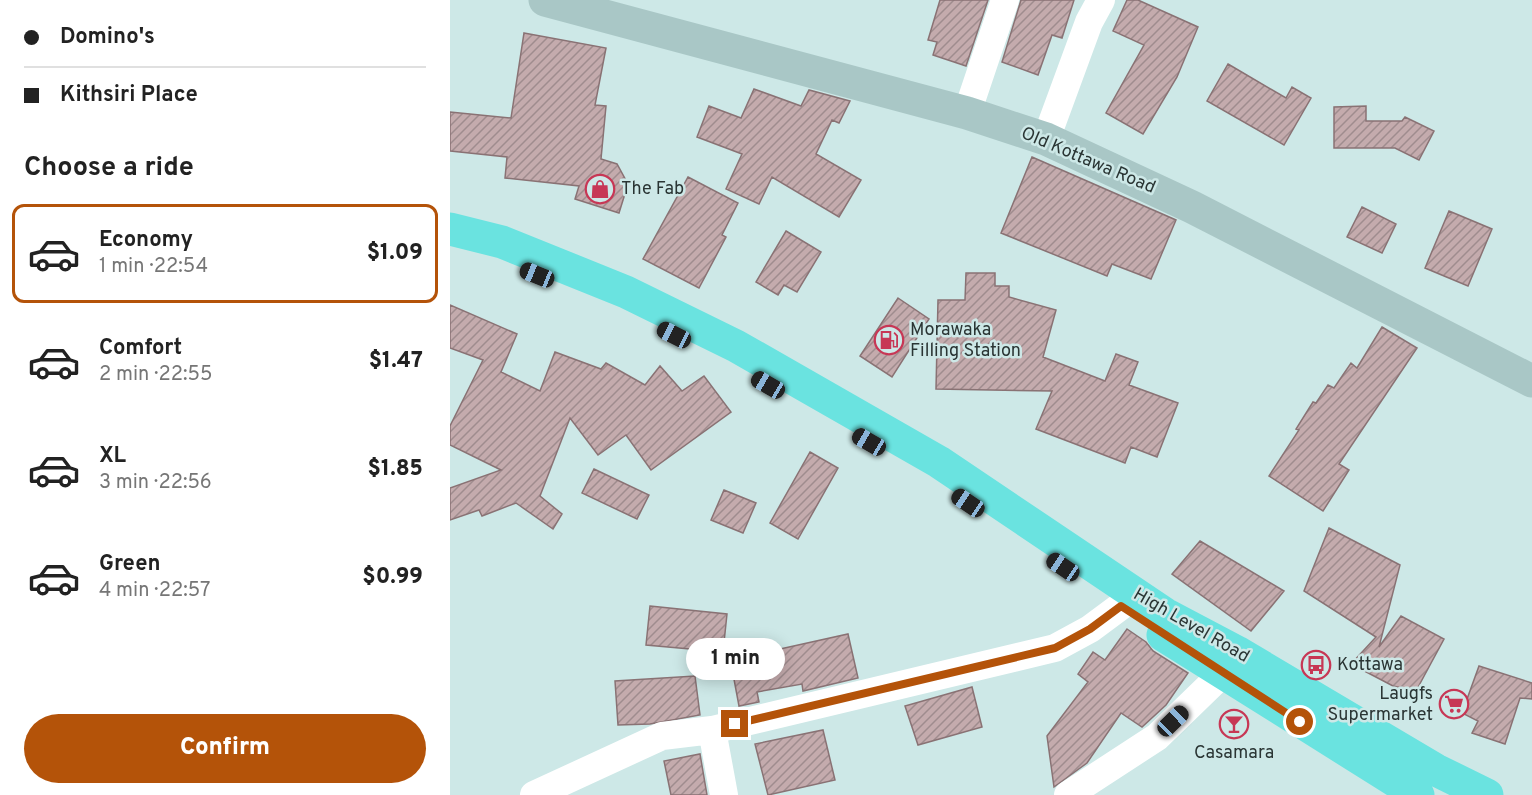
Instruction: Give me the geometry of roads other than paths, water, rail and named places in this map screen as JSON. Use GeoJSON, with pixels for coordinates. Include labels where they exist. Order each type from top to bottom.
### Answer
{"type":"FeatureCollection","features":[{"type":"Feature","properties":{"kind":"highway","name":"High Level Road"},"geometry":{"type":"LineString","coordinates":[[450,229],[502,242],[626,292],[736,346],[939,462],[1165,614],[1237,652],[1436,770],[1486,795]]}},
{"type":"Feature","properties":{"kind":"highway","name":"High Level Road"},"geometry":{"type":"LineString","coordinates":[[450,248],[496,259],[619,308],[728,362],[930,477],[1222,674],[1418,795]]}},
{"type":"Feature","properties":{"kind":"street","name":"Old Kottawa Road"},"geometry":{"type":"LineString","coordinates":[[547,0],[968,113],[1046,139],[1192,207],[1532,381]]}},
{"type":"Feature","properties":{"kind":"street"},"geometry":{"type":"LineString","coordinates":[[968,113],[1005,0]]}},
{"type":"Feature","properties":{"kind":"street"},"geometry":{"type":"LineString","coordinates":[[1046,139],[1089,22],[1101,0]]}},
{"type":"Feature","properties":{"kind":"street"},"geometry":{"type":"LineString","coordinates":[[534,795],[662,736],[712,730],[1055,648],[1090,629],[1121,606]]}},
{"type":"Feature","properties":{"kind":"street"},"geometry":{"type":"LineString","coordinates":[[1068,795],[1157,737],[1222,674]]}},
{"type":"Feature","properties":{"kind":"street"},"geometry":{"type":"LineString","coordinates":[[712,730],[724,795]]}},
{"type":"Feature","properties":{"kind":"place","name":"The Fab"},"geometry":{"type":"Point","coordinates":[600,189]}},
{"type":"Feature","properties":{"kind":"place","name":"Morawaka Filling Station"},"geometry":{"type":"Point","coordinates":[889,340]}},
{"type":"Feature","properties":{"kind":"place","name":"Kottawa"},"geometry":{"type":"Point","coordinates":[1316,665]}},
{"type":"Feature","properties":{"kind":"place","name":"Laugfs Supermarket"},"geometry":{"type":"Point","coordinates":[1454,704]}},
{"type":"Feature","properties":{"kind":"place","name":"Casamara"},"geometry":{"type":"Point","coordinates":[1234,724]}}]}
